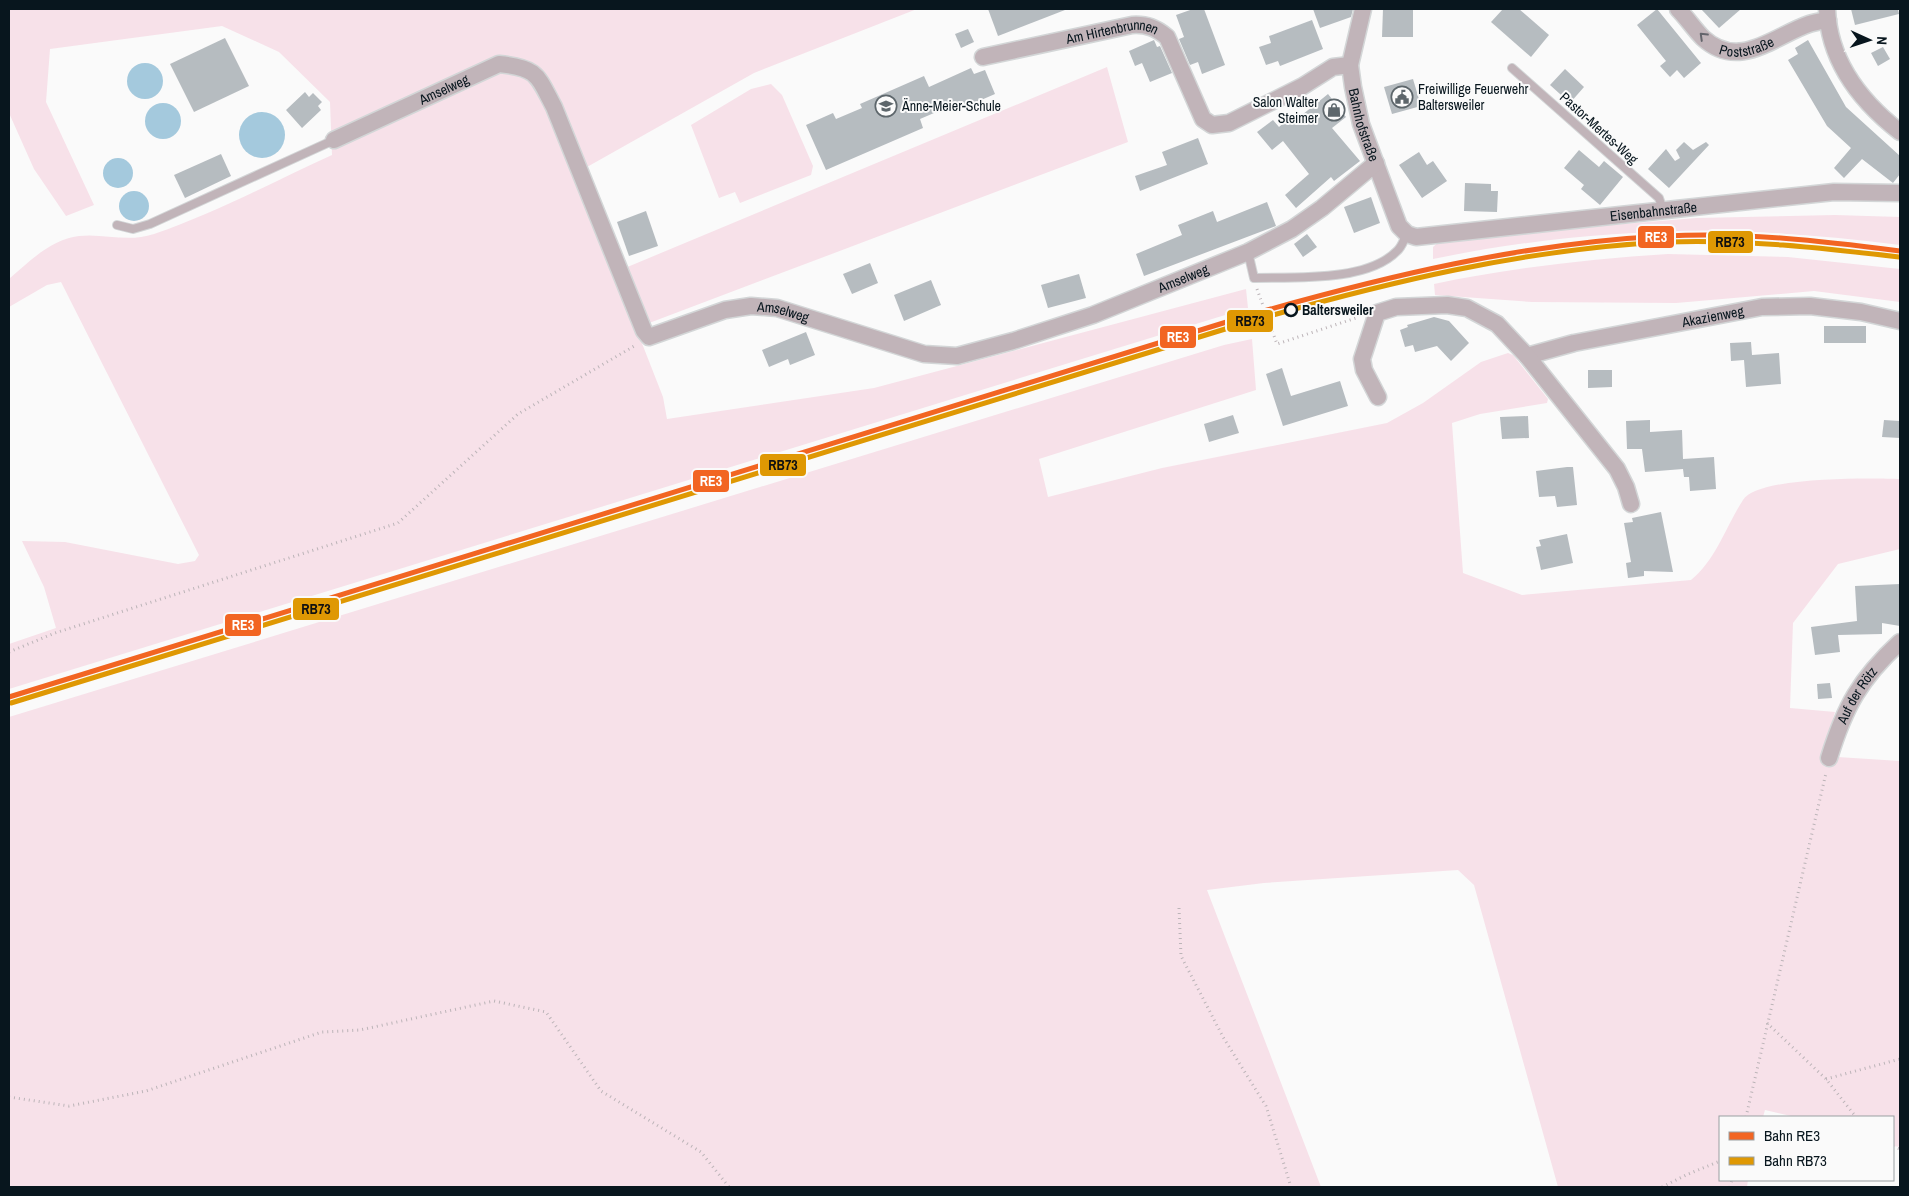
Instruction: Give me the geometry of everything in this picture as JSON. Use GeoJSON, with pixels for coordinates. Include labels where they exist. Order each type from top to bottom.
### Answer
{"type":"FeatureCollection","features":[{"type":"Feature","properties":{"kind":"street","name":"Bahnhofstraße"},"geometry":{"type":"LineString","coordinates":[[1363,9],[1350,65],[1361,124],[1399,226],[1407,234]]}},
{"type":"Feature","properties":{"kind":"street","name":"Poststraße"},"geometry":{"type":"LineString","coordinates":[[1678,9],[1704,39],[1719,48],[1740,52],[1756,49],[1827,14]]}},
{"type":"Feature","properties":{"kind":"street"},"geometry":{"type":"LineString","coordinates":[[1827,14],[1834,50],[1851,83],[1879,116],[1900,132]]}},
{"type":"Feature","properties":{"kind":"street","name":"Am Hirtenbrunnen"},"geometry":{"type":"LineString","coordinates":[[983,57],[1132,25],[1142,24],[1156,28],[1167,37],[1203,119],[1212,125],[1229,123],[1303,86],[1333,67],[1350,65]]}},
{"type":"Feature","properties":{"kind":"street","name":"Amselweg"},"geometry":{"type":"LineString","coordinates":[[334,140],[499,64],[517,66],[537,75],[554,107],[644,331],[649,337],[725,310],[751,306],[777,308],[924,354],[957,356],[1013,341],[1093,315],[1248,252],[1292,229],[1322,208],[1376,163]]}},
{"type":"Feature","properties":{"kind":"street","name":"Eisenbahnstraße"},"geometry":{"type":"LineString","coordinates":[[1407,234],[1416,237],[1834,192],[1900,193]]}},
{"type":"Feature","properties":{"kind":"street"},"geometry":{"type":"LineString","coordinates":[[1378,397],[1364,370],[1362,359],[1377,313],[1396,307],[1447,306],[1467,308],[1497,324],[1527,356],[1617,469],[1626,487],[1631,504]]}},
{"type":"Feature","properties":{"kind":"street","name":"Akazienweg"},"geometry":{"type":"LineString","coordinates":[[1527,356],[1574,343],[1762,307],[1810,306],[1861,312],[1900,322]]}},
{"type":"Feature","properties":{"kind":"street","name":"Auf der Rötz"},"geometry":{"type":"LineString","coordinates":[[1829,758],[1841,722],[1857,690],[1881,659],[1900,642]]}},
{"type":"Feature","properties":{"kind":"lane","name":"Pastor-Mertes-Weg"},"geometry":{"type":"LineString","coordinates":[[1512,68],[1659,198],[1663,210]]}},
{"type":"Feature","properties":{"kind":"lane"},"geometry":{"type":"LineString","coordinates":[[117,225],[133,229],[150,224],[334,140]]}},
{"type":"Feature","properties":{"kind":"lane"},"geometry":{"type":"LineString","coordinates":[[1248,252],[1254,278],[1334,276],[1384,262],[1398,250],[1407,234]]}},
{"type":"Feature","properties":{"kind":"path"},"geometry":{"type":"LineString","coordinates":[[1254,278],[1277,344],[1368,314],[1377,313]]}},
{"type":"Feature","properties":{"kind":"path"},"geometry":{"type":"LineString","coordinates":[[9,652],[54,633],[398,523],[518,414],[649,337]]}},
{"type":"Feature","properties":{"kind":"path"},"geometry":{"type":"LineString","coordinates":[[1746,1116],[1829,758]]}},
{"type":"Feature","properties":{"kind":"path"},"geometry":{"type":"LineString","coordinates":[[1178,908],[1182,956],[1223,1037],[1266,1106],[1291,1187]]}},
{"type":"Feature","properties":{"kind":"path"},"geometry":{"type":"LineString","coordinates":[[9,1097],[69,1106],[146,1091],[322,1032],[360,1030],[494,1001],[546,1012],[601,1091],[701,1152],[729,1187]]}},
{"type":"Feature","properties":{"kind":"path"},"geometry":{"type":"LineString","coordinates":[[1767,1023],[1826,1079],[1855,1116]]}},
{"type":"Feature","properties":{"kind":"path"},"geometry":{"type":"LineString","coordinates":[[1826,1079],[1900,1059]]}},
{"type":"Feature","properties":{"kind":"path"},"geometry":{"type":"LineString","coordinates":[[1662,1187],[1719,1160]]}},
{"type":"Feature","properties":{"kind":"shaded area"},"geometry":{"type":"Polygon","coordinates":[[[9,9],[917,9],[754,73],[587,167],[625,268],[1107,67],[1128,142],[636,328],[663,397],[667,419],[874,388],[1246,289],[1248,308],[9,689],[9,644],[56,628],[44,587],[22,541],[65,542],[178,564],[195,561],[199,555],[61,282],[47,285],[9,307],[9,279],[41,252],[69,238],[88,235],[134,238],[154,234],[222,207],[332,155],[330,102],[279,52],[222,26],[50,49],[46,102],[94,205],[66,216],[34,169],[9,113],[9,9]]]}},
{"type":"Feature","properties":{"kind":"shaded area"},"geometry":{"type":"Polygon","coordinates":[[[771,84],[782,95],[813,166],[811,175],[740,203],[735,192],[719,198],[691,125],[751,89],[771,84]]]}},
{"type":"Feature","properties":{"kind":"shaded area"},"geometry":{"type":"Polygon","coordinates":[[[1835,215],[1900,217],[1900,245],[1781,234],[1666,232],[1551,240],[1433,259],[1433,247],[1442,239],[1696,218],[1835,215]]]}},
{"type":"Feature","properties":{"kind":"shaded area"},"geometry":{"type":"Polygon","coordinates":[[[1668,254],[1788,257],[1900,269],[1900,302],[1814,291],[1676,303],[1532,302],[1435,295],[1434,284],[1463,278],[1550,265],[1668,254]]]}},
{"type":"Feature","properties":{"kind":"shaded area"},"geometry":{"type":"Polygon","coordinates":[[[1252,339],[1256,390],[1039,459],[1048,497],[1162,468],[1387,423],[1423,403],[1481,362],[1508,353],[1513,355],[1548,399],[1547,403],[1480,414],[1452,423],[1463,573],[1522,595],[1691,580],[1700,572],[1714,553],[1743,500],[1753,492],[1770,486],[1817,480],[1900,479],[1900,549],[1838,564],[1793,623],[1790,708],[1835,712],[1822,756],[1900,761],[1900,1147],[1894,1146],[1894,1116],[1791,1116],[1765,1110],[1763,1116],[1719,1116],[1719,1181],[1748,1181],[1747,1187],[1558,1187],[1474,885],[1458,870],[1264,883],[1207,890],[1321,1187],[9,1187],[9,717],[1224,345],[1252,339]]]}},
{"type":"Feature","properties":{"kind":"water"},"geometry":{"type":"Polygon","coordinates":[[[145,63],[152,64],[158,68],[162,74],[162,88],[158,94],[152,98],[145,99],[138,98],[132,94],[128,88],[127,81],[128,74],[132,68],[138,64],[145,63]]]}},
{"type":"Feature","properties":{"kind":"water"},"geometry":{"type":"Polygon","coordinates":[[[163,103],[170,104],[176,108],[180,114],[180,128],[176,134],[170,138],[163,139],[156,138],[150,134],[146,128],[145,121],[146,114],[150,108],[156,104],[163,103]]]}},
{"type":"Feature","properties":{"kind":"water"},"geometry":{"type":"Polygon","coordinates":[[[262,112],[275,116],[281,122],[285,135],[281,148],[275,154],[262,158],[249,154],[243,148],[239,135],[243,122],[249,116],[262,112]]]}},
{"type":"Feature","properties":{"kind":"water"},"geometry":{"type":"Polygon","coordinates":[[[118,158],[129,162],[133,173],[129,184],[118,188],[107,184],[103,173],[107,162],[118,158]]]}},
{"type":"Feature","properties":{"kind":"water"},"geometry":{"type":"Polygon","coordinates":[[[134,191],[145,195],[149,206],[145,217],[134,221],[123,217],[119,206],[123,195],[134,191]]]}},
{"type":"Feature","properties":{"kind":"building"},"geometry":{"type":"Polygon","coordinates":[[[988,9],[1065,9],[1065,10],[998,36],[988,9]]]}},
{"type":"Feature","properties":{"kind":"building"},"geometry":{"type":"Polygon","coordinates":[[[1193,9],[1204,9],[1225,65],[1202,74],[1198,62],[1190,65],[1179,39],[1184,37],[1176,15],[1193,9]]]}},
{"type":"Feature","properties":{"kind":"building"},"geometry":{"type":"Polygon","coordinates":[[[1313,9],[1353,9],[1351,17],[1320,28],[1313,9]]]}},
{"type":"Feature","properties":{"kind":"building"},"geometry":{"type":"Polygon","coordinates":[[[1383,9],[1413,9],[1413,37],[1382,37],[1383,9]]]}},
{"type":"Feature","properties":{"kind":"building"},"geometry":{"type":"Polygon","coordinates":[[[1503,9],[1519,9],[1549,35],[1531,57],[1491,22],[1503,9]]]}},
{"type":"Feature","properties":{"kind":"building"},"geometry":{"type":"Polygon","coordinates":[[[1657,9],[1701,63],[1684,78],[1677,70],[1670,77],[1660,66],[1666,61],[1637,25],[1657,9]]]}},
{"type":"Feature","properties":{"kind":"building"},"geometry":{"type":"Polygon","coordinates":[[[1701,9],[1741,9],[1719,28],[1701,9]]]}},
{"type":"Feature","properties":{"kind":"building"},"geometry":{"type":"Polygon","coordinates":[[[1851,9],[1898,9],[1899,14],[1855,25],[1851,9]]]}},
{"type":"Feature","properties":{"kind":"building"},"geometry":{"type":"Polygon","coordinates":[[[1312,20],[1323,49],[1280,66],[1278,61],[1266,65],[1259,47],[1271,43],[1269,36],[1312,20]]]}},
{"type":"Feature","properties":{"kind":"building"},"geometry":{"type":"Polygon","coordinates":[[[968,29],[974,42],[961,48],[955,34],[968,29]]]}},
{"type":"Feature","properties":{"kind":"building"},"geometry":{"type":"Polygon","coordinates":[[[225,38],[249,86],[194,112],[170,64],[225,38]]]}},
{"type":"Feature","properties":{"kind":"building"},"geometry":{"type":"Polygon","coordinates":[[[1154,40],[1157,47],[1160,46],[1172,73],[1150,82],[1142,63],[1135,66],[1129,51],[1154,40]]]}},
{"type":"Feature","properties":{"kind":"building"},"geometry":{"type":"Polygon","coordinates":[[[1808,40],[1846,107],[1900,156],[1900,174],[1893,183],[1862,159],[1844,178],[1834,168],[1851,148],[1827,126],[1788,60],[1798,54],[1795,48],[1808,40]]]}},
{"type":"Feature","properties":{"kind":"building"},"geometry":{"type":"Polygon","coordinates":[[[1883,47],[1890,59],[1878,66],[1871,53],[1883,47]]]}},
{"type":"Feature","properties":{"kind":"building"},"geometry":{"type":"Polygon","coordinates":[[[971,68],[974,74],[985,70],[995,94],[965,107],[962,101],[920,119],[923,128],[826,170],[806,125],[833,113],[836,119],[862,108],[860,104],[924,76],[929,87],[971,68]]]}},
{"type":"Feature","properties":{"kind":"building"},"geometry":{"type":"Polygon","coordinates":[[[1565,69],[1584,87],[1570,103],[1550,85],[1565,69]]]}},
{"type":"Feature","properties":{"kind":"building","name":"Freiwillige Feuerwehr Baltersweiler"},"geometry":{"type":"Polygon","coordinates":[[[1413,79],[1421,106],[1392,114],[1384,87],[1413,79]]]}},
{"type":"Feature","properties":{"kind":"building"},"geometry":{"type":"Polygon","coordinates":[[[305,92],[309,97],[313,93],[322,102],[318,106],[321,110],[302,128],[286,110],[305,92]]]}},
{"type":"Feature","properties":{"kind":"building"},"geometry":{"type":"Polygon","coordinates":[[[1328,94],[1346,117],[1332,128],[1360,161],[1334,181],[1331,177],[1296,208],[1285,195],[1309,174],[1283,141],[1272,150],[1257,132],[1273,120],[1279,127],[1288,119],[1292,123],[1328,94]]]}},
{"type":"Feature","properties":{"kind":"building"},"geometry":{"type":"Polygon","coordinates":[[[1198,138],[1208,164],[1140,191],[1135,176],[1167,165],[1162,152],[1198,138]]]}},
{"type":"Feature","properties":{"kind":"building"},"geometry":{"type":"Polygon","coordinates":[[[1684,142],[1693,150],[1706,142],[1709,145],[1669,188],[1648,169],[1666,149],[1675,161],[1680,158],[1676,150],[1684,142]]]}},
{"type":"Feature","properties":{"kind":"building"},"geometry":{"type":"Polygon","coordinates":[[[1579,150],[1599,167],[1604,161],[1623,177],[1600,205],[1581,189],[1584,185],[1564,168],[1579,150]]]}},
{"type":"Feature","properties":{"kind":"building"},"geometry":{"type":"Polygon","coordinates":[[[1419,152],[1427,165],[1433,161],[1447,181],[1422,198],[1399,165],[1419,152]]]}},
{"type":"Feature","properties":{"kind":"building"},"geometry":{"type":"Polygon","coordinates":[[[221,154],[231,176],[185,198],[174,175],[221,154]]]}},
{"type":"Feature","properties":{"kind":"building"},"geometry":{"type":"Polygon","coordinates":[[[1465,183],[1491,184],[1491,191],[1498,191],[1497,212],[1464,211],[1465,183]]]}},
{"type":"Feature","properties":{"kind":"building"},"geometry":{"type":"Polygon","coordinates":[[[1371,197],[1380,223],[1354,233],[1344,207],[1371,197]]]}},
{"type":"Feature","properties":{"kind":"building"},"geometry":{"type":"Polygon","coordinates":[[[1267,202],[1276,226],[1144,276],[1136,254],[1182,235],[1178,225],[1213,211],[1217,222],[1267,202]]]}},
{"type":"Feature","properties":{"kind":"building"},"geometry":{"type":"Polygon","coordinates":[[[646,211],[658,246],[629,256],[617,222],[646,211]]]}},
{"type":"Feature","properties":{"kind":"building"},"geometry":{"type":"Polygon","coordinates":[[[1307,234],[1317,247],[1303,257],[1294,244],[1307,234]]]}},
{"type":"Feature","properties":{"kind":"building"},"geometry":{"type":"Polygon","coordinates":[[[870,263],[878,283],[852,294],[843,274],[870,263]]]}},
{"type":"Feature","properties":{"kind":"building"},"geometry":{"type":"Polygon","coordinates":[[[1079,274],[1086,298],[1048,308],[1041,285],[1079,274]]]}},
{"type":"Feature","properties":{"kind":"building"},"geometry":{"type":"Polygon","coordinates":[[[931,280],[941,305],[904,321],[894,295],[931,280]]]}},
{"type":"Feature","properties":{"kind":"building"},"geometry":{"type":"Polygon","coordinates":[[[1434,317],[1449,321],[1469,343],[1451,361],[1437,346],[1415,352],[1413,345],[1405,347],[1400,330],[1408,327],[1407,325],[1434,317]]]}},
{"type":"Feature","properties":{"kind":"building"},"geometry":{"type":"Polygon","coordinates":[[[1824,326],[1866,326],[1866,343],[1824,343],[1824,326]]]}},
{"type":"Feature","properties":{"kind":"building"},"geometry":{"type":"Polygon","coordinates":[[[806,332],[815,355],[790,365],[788,359],[769,367],[762,350],[806,332]]]}},
{"type":"Feature","properties":{"kind":"building"},"geometry":{"type":"Polygon","coordinates":[[[1751,342],[1752,355],[1779,353],[1781,384],[1746,387],[1744,360],[1731,361],[1730,343],[1751,342]]]}},
{"type":"Feature","properties":{"kind":"building"},"geometry":{"type":"Polygon","coordinates":[[[1282,368],[1291,396],[1340,381],[1348,406],[1283,426],[1266,374],[1282,368]]]}},
{"type":"Feature","properties":{"kind":"building"},"geometry":{"type":"Polygon","coordinates":[[[1588,370],[1612,370],[1612,387],[1588,388],[1588,370]]]}},
{"type":"Feature","properties":{"kind":"building"},"geometry":{"type":"Polygon","coordinates":[[[1233,415],[1239,433],[1209,442],[1204,424],[1233,415]]]}},
{"type":"Feature","properties":{"kind":"building"},"geometry":{"type":"Polygon","coordinates":[[[1528,416],[1529,438],[1502,439],[1500,417],[1528,416]]]}},
{"type":"Feature","properties":{"kind":"building"},"geometry":{"type":"Polygon","coordinates":[[[1650,420],[1650,432],[1682,430],[1683,459],[1714,457],[1716,489],[1690,491],[1689,477],[1684,477],[1683,469],[1645,472],[1642,449],[1627,449],[1626,421],[1650,420]]]}},
{"type":"Feature","properties":{"kind":"building"},"geometry":{"type":"Polygon","coordinates":[[[1884,420],[1900,421],[1900,438],[1882,437],[1884,420]]]}},
{"type":"Feature","properties":{"kind":"building"},"geometry":{"type":"Polygon","coordinates":[[[1573,467],[1577,505],[1557,507],[1555,496],[1539,497],[1536,471],[1573,467]]]}},
{"type":"Feature","properties":{"kind":"building"},"geometry":{"type":"Polygon","coordinates":[[[1661,512],[1673,572],[1644,571],[1644,576],[1628,578],[1626,563],[1631,562],[1624,523],[1633,522],[1632,518],[1661,512]]]}},
{"type":"Feature","properties":{"kind":"building"},"geometry":{"type":"Polygon","coordinates":[[[1567,534],[1573,563],[1541,570],[1536,547],[1541,546],[1539,540],[1567,534]]]}},
{"type":"Feature","properties":{"kind":"building"},"geometry":{"type":"Polygon","coordinates":[[[1900,584],[1900,626],[1882,623],[1882,634],[1838,635],[1840,652],[1815,655],[1811,627],[1857,621],[1855,586],[1900,584]]]}},
{"type":"Feature","properties":{"kind":"building"},"geometry":{"type":"Polygon","coordinates":[[[1830,683],[1832,698],[1818,699],[1817,684],[1830,683]]]}},
{"type":"Feature","properties":{"kind":"rail line","name":"RE3"},"geometry":{"type":"LineString","coordinates":[[9,697],[1246,316],[1401,275],[1506,254],[1559,246],[1666,236],[1754,236],[1900,251]]}},
{"type":"Feature","properties":{"kind":"rail line","name":"RB73"},"geometry":{"type":"LineString","coordinates":[[11,703],[1248,322],[1403,281],[1507,260],[1560,252],[1666,242],[1754,243],[1899,257]]}},
{"type":"Feature","properties":{"kind":"place","name":"Freiwillige Feuerwehr Baltersweiler"},"geometry":{"type":"Point","coordinates":[1402,97]}},
{"type":"Feature","properties":{"kind":"place","name":"Änne-Meier-Schule"},"geometry":{"type":"Point","coordinates":[886,106]}},
{"type":"Feature","properties":{"kind":"place","name":"Salon Walter Steimer"},"geometry":{"type":"Point","coordinates":[1334,110]}},
{"type":"Feature","properties":{"kind":"place","name":"Baltersweiler"},"geometry":{"type":"Point","coordinates":[1291,310]}}]}
